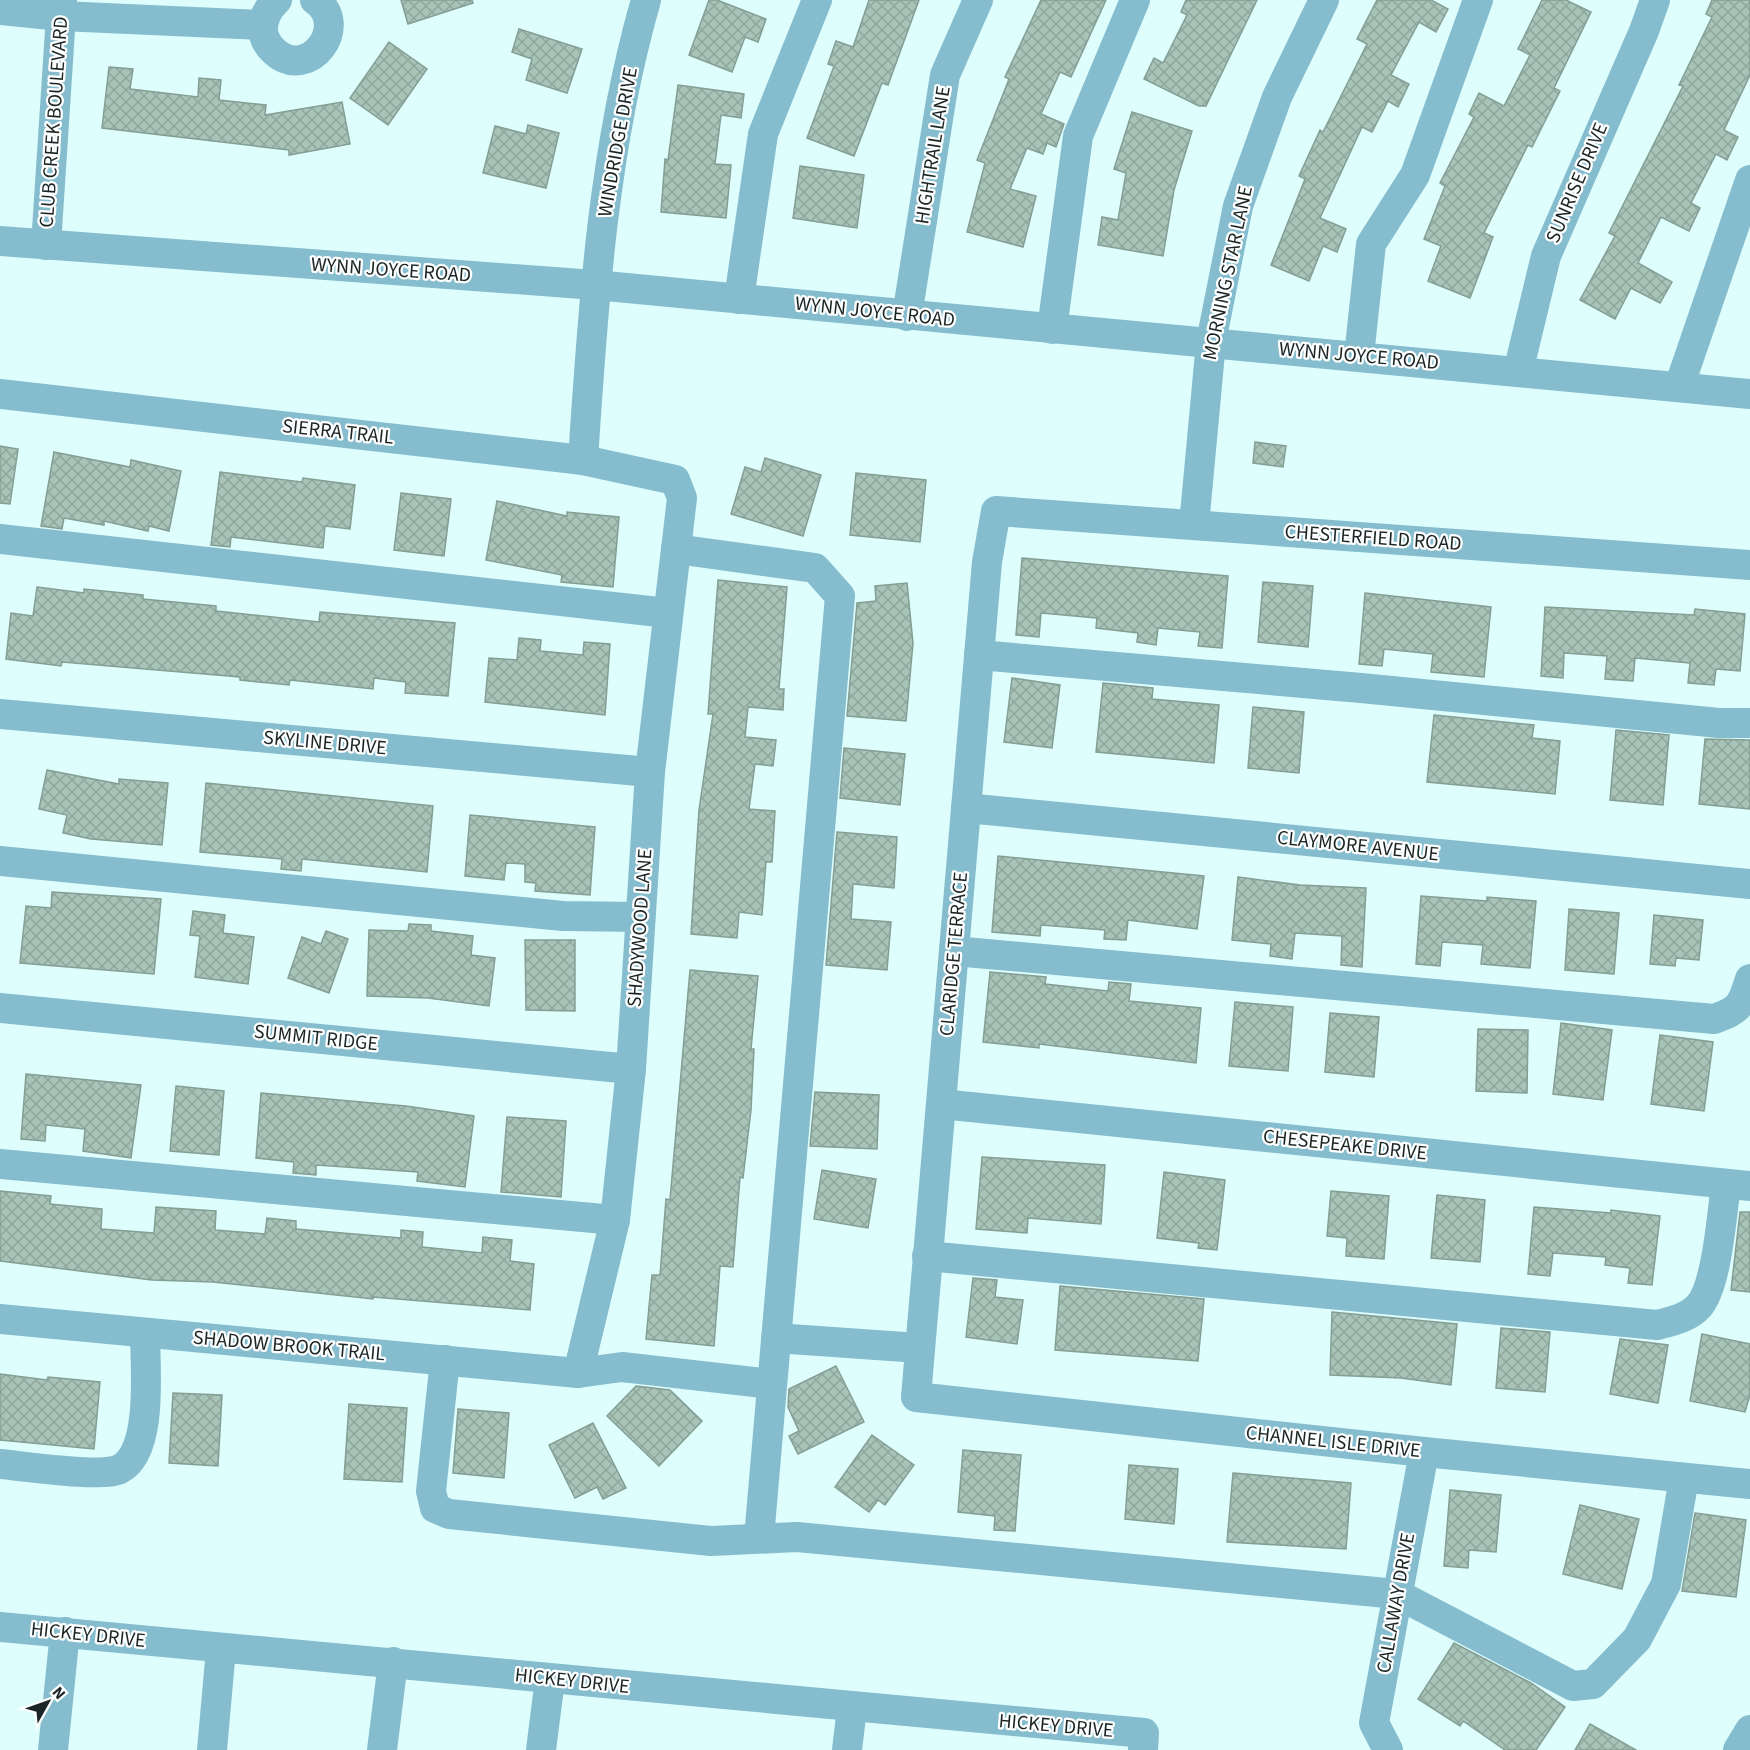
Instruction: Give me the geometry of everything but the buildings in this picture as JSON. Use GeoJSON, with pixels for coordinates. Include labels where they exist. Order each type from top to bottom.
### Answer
{"type":"FeatureCollection","features":[{"type":"Feature","properties":{"kind":"street"},"geometry":{"type":"LineString","coordinates":[[0,10],[62,8],[270,12],[264,36],[277,54],[287,59],[310,57],[319,51],[329,31],[325,10],[315,0]]}},
{"type":"Feature","properties":{"kind":"street","name":"WINDRIDGE DRIVE"},"geometry":{"type":"LineString","coordinates":[[583,460],[595,285],[621,108],[646,0]]}},
{"type":"Feature","properties":{"kind":"street"},"geometry":{"type":"LineString","coordinates":[[739,299],[763,134],[817,0]]}},
{"type":"Feature","properties":{"kind":"street","name":"HIGHTRAIL LANE"},"geometry":{"type":"LineString","coordinates":[[907,316],[945,75],[978,0]]}},
{"type":"Feature","properties":{"kind":"street"},"geometry":{"type":"LineString","coordinates":[[1052,329],[1078,136],[1135,0]]}},
{"type":"Feature","properties":{"kind":"street","name":"MORNING STAR LANE"},"geometry":{"type":"LineString","coordinates":[[1194,525],[1210,342],[1238,206],[1277,97],[1324,0]]}},
{"type":"Feature","properties":{"kind":"street"},"geometry":{"type":"LineString","coordinates":[[1359,356],[1371,244],[1415,175],[1478,0]]}},
{"type":"Feature","properties":{"kind":"street","name":"SUNRISE DRIVE"},"geometry":{"type":"LineString","coordinates":[[1518,372],[1546,256],[1644,31],[1655,0]]}},
{"type":"Feature","properties":{"kind":"street","name":"CLUB CREEK BOULEVARD"},"geometry":{"type":"LineString","coordinates":[[45,245],[62,8]]}},
{"type":"Feature","properties":{"kind":"street"},"geometry":{"type":"LineString","coordinates":[[1679,387],[1750,180]]}},
{"type":"Feature","properties":{"kind":"street","name":"WYNN JOYCE ROAD"},"geometry":{"type":"LineString","coordinates":[[0,241],[595,285],[1750,394]]}},
{"type":"Feature","properties":{"kind":"street","name":"SIERRA TRAIL"},"geometry":{"type":"LineString","coordinates":[[0,394],[583,460],[675,480]]}},
{"type":"Feature","properties":{"kind":"street","name":"SHADYWOOD LANE"},"geometry":{"type":"LineString","coordinates":[[578,1373],[615,1220],[631,1069],[650,772],[682,498],[675,480]]}},
{"type":"Feature","properties":{"kind":"street","name":"CHESTERFIELD ROAD"},"geometry":{"type":"LineString","coordinates":[[996,511],[1750,565]]}},
{"type":"Feature","properties":{"kind":"street","name":"CLARIDGE TERRACE"},"geometry":{"type":"LineString","coordinates":[[916,1397],[987,562],[996,511]]}},
{"type":"Feature","properties":{"kind":"street"},"geometry":{"type":"LineString","coordinates":[[0,539],[668,614]]}},
{"type":"Feature","properties":{"kind":"street"},"geometry":{"type":"LineString","coordinates":[[676,549],[815,568],[840,596],[759,1538]]}},
{"type":"Feature","properties":{"kind":"street"},"geometry":{"type":"LineString","coordinates":[[979,655],[1361,688],[1719,723],[1750,723]]}},
{"type":"Feature","properties":{"kind":"street","name":"SKYLINE DRIVE"},"geometry":{"type":"LineString","coordinates":[[0,714],[650,772]]}},
{"type":"Feature","properties":{"kind":"street","name":"CLAYMORE AVENUE"},"geometry":{"type":"LineString","coordinates":[[966,808],[1750,884]]}},
{"type":"Feature","properties":{"kind":"street"},"geometry":{"type":"LineString","coordinates":[[0,861],[563,916],[640,916]]}},
{"type":"Feature","properties":{"kind":"street"},"geometry":{"type":"LineString","coordinates":[[954,951],[1714,1019],[1735,1011],[1744,1000],[1750,979]]}},
{"type":"Feature","properties":{"kind":"street","name":"SUMMIT RIDGE"},"geometry":{"type":"LineString","coordinates":[[0,1008],[631,1069]]}},
{"type":"Feature","properties":{"kind":"street","name":"CHESEPEAKE DRIVE"},"geometry":{"type":"LineString","coordinates":[[941,1104],[1738,1185]]}},
{"type":"Feature","properties":{"kind":"street"},"geometry":{"type":"LineString","coordinates":[[0,1164],[615,1220]]}},
{"type":"Feature","properties":{"kind":"street"},"geometry":{"type":"LineString","coordinates":[[927,1256],[1657,1325],[1683,1318],[1699,1306],[1710,1287],[1738,1185]]}},
{"type":"Feature","properties":{"kind":"street","name":"SHADOW BROOK TRAIL"},"geometry":{"type":"LineString","coordinates":[[0,1319],[578,1373],[622,1367],[772,1384]]}},
{"type":"Feature","properties":{"kind":"street"},"geometry":{"type":"LineString","coordinates":[[0,1464],[101,1472],[119,1469],[134,1457],[140,1443],[144,1419],[145,1333]]}},
{"type":"Feature","properties":{"kind":"street"},"geometry":{"type":"LineString","coordinates":[[776,1338],[920,1348]]}},
{"type":"Feature","properties":{"kind":"street"},"geometry":{"type":"LineString","coordinates":[[445,1360],[431,1491],[435,1508],[449,1514],[711,1541],[797,1537],[1397,1594],[1574,1686],[1593,1684],[1637,1639],[1666,1584],[1684,1478]]}},
{"type":"Feature","properties":{"kind":"street","name":"CHANNEL ISLE DRIVE"},"geometry":{"type":"LineString","coordinates":[[916,1397],[1424,1452],[1750,1484]]}},
{"type":"Feature","properties":{"kind":"street","name":"CALLAWAY DRIVE"},"geometry":{"type":"LineString","coordinates":[[1388,1750],[1374,1723],[1424,1452]]}},
{"type":"Feature","properties":{"kind":"street","name":"HICKEY DRIVE"},"geometry":{"type":"LineString","coordinates":[[0,1627],[221,1649],[393,1662],[852,1708],[1144,1742]]}},
{"type":"Feature","properties":{"kind":"street"},"geometry":{"type":"LineString","coordinates":[[53,1750],[65,1632]]}},
{"type":"Feature","properties":{"kind":"street"},"geometry":{"type":"LineString","coordinates":[[212,1750],[221,1649]]}},
{"type":"Feature","properties":{"kind":"street"},"geometry":{"type":"LineString","coordinates":[[382,1750],[393,1662]]}},
{"type":"Feature","properties":{"kind":"street"},"geometry":{"type":"LineString","coordinates":[[541,1750],[550,1679]]}},
{"type":"Feature","properties":{"kind":"street"},"geometry":{"type":"LineString","coordinates":[[847,1750],[852,1708]]}},
{"type":"Feature","properties":{"kind":"street"},"geometry":{"type":"LineString","coordinates":[[1738,1750],[1750,1730]]}}]}
